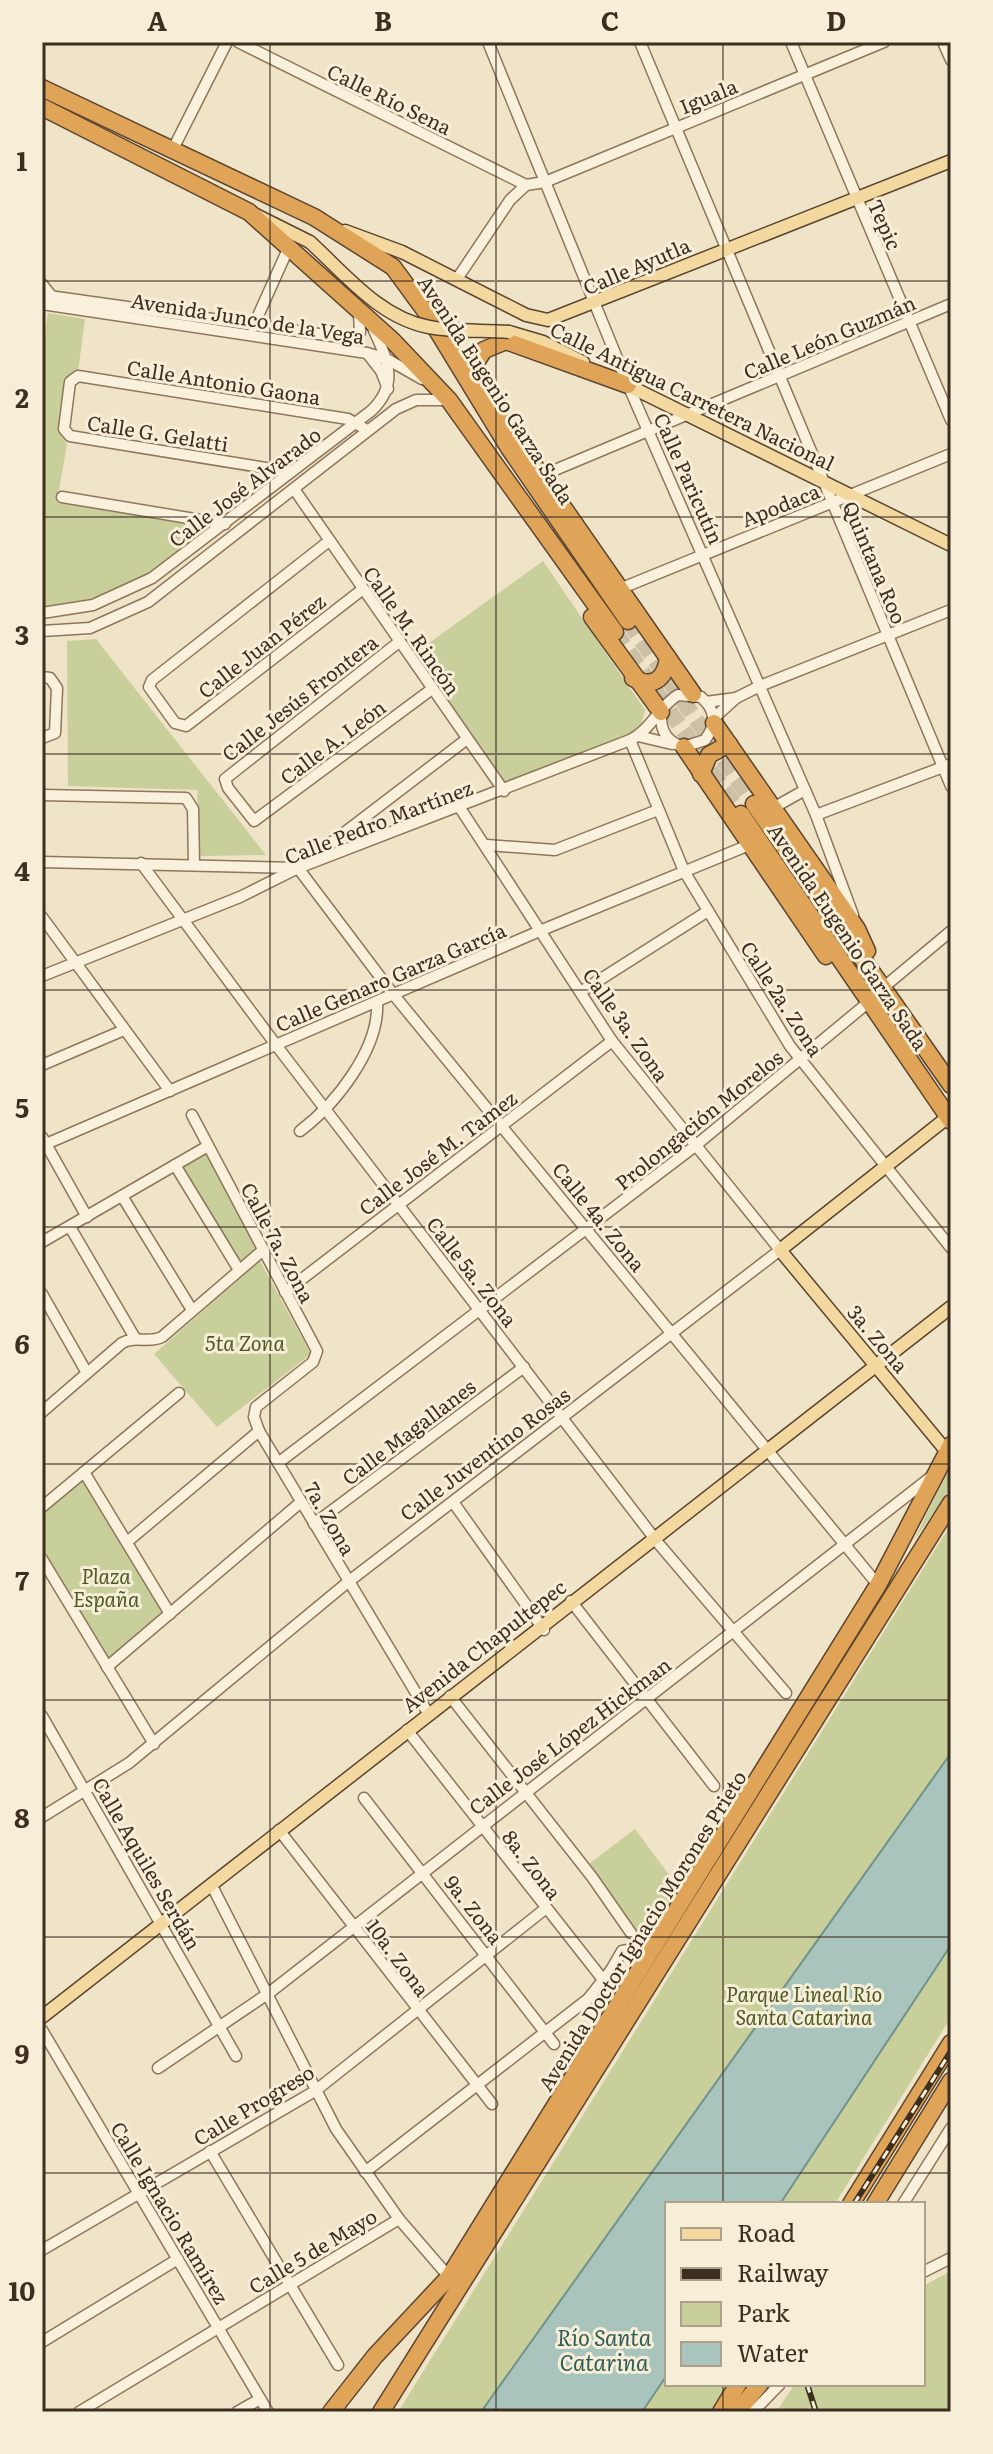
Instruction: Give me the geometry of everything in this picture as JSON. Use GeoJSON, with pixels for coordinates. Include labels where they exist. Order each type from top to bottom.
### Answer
{"type":"FeatureCollection","features":[{"type":"Feature","properties":{"kind":"highway","name":"Avenida Eugenio Garza Sada"},"geometry":{"type":"LineString","coordinates":[[42,88],[339,230],[400,275],[447,345],[491,421],[622,627],[413,359],[249,212],[47,111]]}},
{"type":"Feature","properties":{"kind":"highway"},"geometry":{"type":"LineString","coordinates":[[628,385],[611,382],[528,346],[496,342],[478,355],[473,367],[491,402],[668,658],[700,698]]}},
{"type":"Feature","properties":{"kind":"highway"},"geometry":{"type":"LineString","coordinates":[[491,402],[491,421]]}},
{"type":"Feature","properties":{"kind":"highway"},"geometry":{"type":"LineString","coordinates":[[509,448],[541,472]]}},
{"type":"Feature","properties":{"kind":"highway"},"geometry":{"type":"LineString","coordinates":[[507,481],[514,503],[532,531],[632,677],[661,712]]}},
{"type":"Feature","properties":{"kind":"highway"},"geometry":{"type":"LineString","coordinates":[[632,677],[644,683],[656,681],[664,675],[668,658]]}},
{"type":"Feature","properties":{"kind":"highway"},"geometry":{"type":"LineString","coordinates":[[714,720],[857,929],[871,968]]}},
{"type":"Feature","properties":{"kind":"highway"},"geometry":{"type":"LineString","coordinates":[[701,774],[709,755],[729,744]]}},
{"type":"Feature","properties":{"kind":"highway"},"geometry":{"type":"LineString","coordinates":[[681,746],[826,956],[855,979]]}},
{"type":"Feature","properties":{"kind":"highway","name":"Avenida Eugenio Garza Sada"},"geometry":{"type":"LineString","coordinates":[[950,1119],[855,979],[747,809],[871,968],[951,1085]]}},
{"type":"Feature","properties":{"kind":"highway","name":"Avenida Doctor Ignacio Morones Prieto"},"geometry":{"type":"LineString","coordinates":[[331,2412],[375,2356],[449,2277],[878,1585],[949,1449]]}},
{"type":"Feature","properties":{"kind":"highway","name":"Avenida Doctor Ignacio Morones Prieto"},"geometry":{"type":"LineString","coordinates":[[381,2412],[951,1503]]}},
{"type":"Feature","properties":{"kind":"highway"},"geometry":{"type":"LineString","coordinates":[[852,2202],[951,2043]]}},
{"type":"Feature","properties":{"kind":"highway"},"geometry":{"type":"LineString","coordinates":[[876,2202],[951,2081]]}},
{"type":"Feature","properties":{"kind":"highway"},"geometry":{"type":"LineString","coordinates":[[411,2363],[433,2296]]}},
{"type":"Feature","properties":{"kind":"highway"},"geometry":{"type":"LineString","coordinates":[[721,2412],[737,2386]]}},
{"type":"Feature","properties":{"kind":"highway"},"geometry":{"type":"LineString","coordinates":[[737,2412],[760,2386]]}},
{"type":"Feature","properties":{"kind":"highway"},"geometry":{"type":"LineString","coordinates":[[746,2412],[761,2386]]}},
{"type":"Feature","properties":{"kind":"main road","name":"Calle Ayutla"},"geometry":{"type":"LineString","coordinates":[[339,230],[393,248],[542,320],[555,320],[951,161]]}},
{"type":"Feature","properties":{"kind":"main road","name":"Calle Antigua Carretera Nacional"},"geometry":{"type":"LineString","coordinates":[[249,212],[287,227],[310,242],[370,297],[399,317],[431,328],[509,332],[543,342],[951,545]]}},
{"type":"Feature","properties":{"kind":"main road","name":"Calle Juventino Rosas"},"geometry":{"type":"LineString","coordinates":[[780,1250],[950,1119]]}},
{"type":"Feature","properties":{"kind":"main road","name":"3a. Zona"},"geometry":{"type":"LineString","coordinates":[[780,1250],[949,1449]]}},
{"type":"Feature","properties":{"kind":"main road","name":"Avenida Chapultepec"},"geometry":{"type":"LineString","coordinates":[[42,2017],[408,1733],[428,1713],[452,1699],[878,1368],[951,1307]]}},
{"type":"Feature","properties":{"kind":"main road"},"geometry":{"type":"LineString","coordinates":[[408,1733],[452,1699]]}},
{"type":"Feature","properties":{"kind":"main road"},"geometry":{"type":"LineString","coordinates":[[42,2028],[164,1925]]}},
{"type":"Feature","properties":{"kind":"street"},"geometry":{"type":"LineString","coordinates":[[172,151],[227,42]]}},
{"type":"Feature","properties":{"kind":"street","name":"Calle Río Sena"},"geometry":{"type":"LineString","coordinates":[[238,42],[526,185]]}},
{"type":"Feature","properties":{"kind":"street","name":"Calle Paricutín"},"geometry":{"type":"LineString","coordinates":[[488,42],[628,385],[816,815],[857,929]]}},
{"type":"Feature","properties":{"kind":"street","name":"Quintana Roo"},"geometry":{"type":"LineString","coordinates":[[640,42],[822,481],[947,765],[951,786]]}},
{"type":"Feature","properties":{"kind":"street","name":"Tepic"},"geometry":{"type":"LineString","coordinates":[[791,42],[951,420]]}},
{"type":"Feature","properties":{"kind":"street","name":"Iguala"},"geometry":{"type":"LineString","coordinates":[[526,185],[545,182],[884,42]]}},
{"type":"Feature","properties":{"kind":"street"},"geometry":{"type":"LineString","coordinates":[[943,42],[951,60]]}},
{"type":"Feature","properties":{"kind":"street"},"geometry":{"type":"LineString","coordinates":[[42,79],[77,104]]}},
{"type":"Feature","properties":{"kind":"street"},"geometry":{"type":"LineString","coordinates":[[457,279],[494,221],[526,185]]}},
{"type":"Feature","properties":{"kind":"street"},"geometry":{"type":"LineString","coordinates":[[249,336],[288,249]]}},
{"type":"Feature","properties":{"kind":"street"},"geometry":{"type":"LineString","coordinates":[[42,284],[48,301]]}},
{"type":"Feature","properties":{"kind":"street","name":"Avenida Junco de la Vega"},"geometry":{"type":"LineString","coordinates":[[48,301],[254,323],[351,338],[362,327],[364,316]]}},
{"type":"Feature","properties":{"kind":"street","name":"Avenida Junco de la Vega"},"geometry":{"type":"LineString","coordinates":[[48,301],[367,353],[387,359],[444,395]]}},
{"type":"Feature","properties":{"kind":"street","name":"Calle León Guzmán"},"geometry":{"type":"LineString","coordinates":[[541,472],[651,432],[951,304]]}},
{"type":"Feature","properties":{"kind":"street"},"geometry":{"type":"LineString","coordinates":[[364,316],[387,359],[391,373],[388,390]]}},
{"type":"Feature","properties":{"kind":"street"},"geometry":{"type":"LineString","coordinates":[[367,353],[381,371],[388,390]]}},
{"type":"Feature","properties":{"kind":"street","name":"Calle Antonio Gaona"},"geometry":{"type":"LineString","coordinates":[[67,435],[64,429],[73,378],[357,423],[367,430]]}},
{"type":"Feature","properties":{"kind":"street","name":"Calle José Alvarado"},"geometry":{"type":"LineString","coordinates":[[42,613],[85,608],[125,593],[152,578],[357,423],[388,390]]}},
{"type":"Feature","properties":{"kind":"street","name":"Calle José Alvarado"},"geometry":{"type":"LineString","coordinates":[[42,631],[82,629],[122,617],[161,593],[367,430],[406,403],[444,395]]}},
{"type":"Feature","properties":{"kind":"street","name":"Calle G. Gelatti"},"geometry":{"type":"LineString","coordinates":[[67,435],[291,472]]}},
{"type":"Feature","properties":{"kind":"street","name":"Apodaca"},"geometry":{"type":"LineString","coordinates":[[622,588],[951,454]]}},
{"type":"Feature","properties":{"kind":"street","name":"Calle M. Rincón"},"geometry":{"type":"LineString","coordinates":[[294,489],[504,791]]}},
{"type":"Feature","properties":{"kind":"street"},"geometry":{"type":"LineString","coordinates":[[62,497],[225,524]]}},
{"type":"Feature","properties":{"kind":"street"},"geometry":{"type":"LineString","coordinates":[[252,503],[261,515]]}},
{"type":"Feature","properties":{"kind":"street","name":"Calle Juan Pérez"},"geometry":{"type":"LineString","coordinates":[[329,541],[152,680],[149,687],[181,727],[363,589]]}},
{"type":"Feature","properties":{"kind":"street"},"geometry":{"type":"LineString","coordinates":[[634,738],[681,746],[705,740],[714,720],[736,698],[951,610]]}},
{"type":"Feature","properties":{"kind":"street","name":"Calle Jesús Frontera"},"geometry":{"type":"LineString","coordinates":[[254,821],[228,788],[225,779],[399,642]]}},
{"type":"Feature","properties":{"kind":"street"},"geometry":{"type":"LineString","coordinates":[[42,677],[54,681],[56,729],[47,737]]}},
{"type":"Feature","properties":{"kind":"street","name":"Calle A. León"},"geometry":{"type":"LineString","coordinates":[[254,821],[432,689]]}},
{"type":"Feature","properties":{"kind":"street"},"geometry":{"type":"LineString","coordinates":[[700,698],[714,720]]}},
{"type":"Feature","properties":{"kind":"street"},"geometry":{"type":"LineString","coordinates":[[681,746],[663,731],[661,712],[671,699],[736,698]]}},
{"type":"Feature","properties":{"kind":"street","name":"Calle Pedro Martínez"},"geometry":{"type":"LineString","coordinates":[[42,976],[183,921],[298,868],[504,791],[634,738],[661,712]]}},
{"type":"Feature","properties":{"kind":"street","name":"Calle 2a. Zona"},"geometry":{"type":"LineString","coordinates":[[634,738],[658,810],[684,871],[800,1060],[951,1248]]}},
{"type":"Feature","properties":{"kind":"street"},"geometry":{"type":"LineString","coordinates":[[42,862],[298,868],[467,739]]}},
{"type":"Feature","properties":{"kind":"street"},"geometry":{"type":"LineString","coordinates":[[816,815],[947,765]]}},
{"type":"Feature","properties":{"kind":"street"},"geometry":{"type":"LineString","coordinates":[[773,808],[805,790]]}},
{"type":"Feature","properties":{"kind":"street"},"geometry":{"type":"LineString","coordinates":[[42,795],[180,796],[193,809],[194,864]]}},
{"type":"Feature","properties":{"kind":"street","name":"Calle 3a. Zona"},"geometry":{"type":"LineString","coordinates":[[460,808],[612,1041],[780,1250]]}},
{"type":"Feature","properties":{"kind":"street"},"geometry":{"type":"LineString","coordinates":[[487,845],[555,850],[658,810]]}},
{"type":"Feature","properties":{"kind":"street","name":"Calle Genaro Garza García"},"geometry":{"type":"LineString","coordinates":[[44,1140],[170,1091],[542,930],[749,845]]}},
{"type":"Feature","properties":{"kind":"street","name":"Calle 5a. Zona"},"geometry":{"type":"LineString","coordinates":[[141,863],[324,1109],[656,1540],[786,1693]]}},
{"type":"Feature","properties":{"kind":"street","name":"Calle 4a. Zona"},"geometry":{"type":"LineString","coordinates":[[298,868],[393,994],[878,1585]]}},
{"type":"Feature","properties":{"kind":"street"},"geometry":{"type":"LineString","coordinates":[[582,991],[708,911]]}},
{"type":"Feature","properties":{"kind":"street"},"geometry":{"type":"LineString","coordinates":[[42,917],[170,1091]]}},
{"type":"Feature","properties":{"kind":"street"},"geometry":{"type":"LineString","coordinates":[[884,987],[951,931]]}},
{"type":"Feature","properties":{"kind":"street","name":"Prolongación Morelos"},"geometry":{"type":"LineString","coordinates":[[278,1463],[588,1230],[870,1001]]}},
{"type":"Feature","properties":{"kind":"street"},"geometry":{"type":"LineString","coordinates":[[300,1131],[324,1109],[350,1076],[375,1030],[377,1002]]}},
{"type":"Feature","properties":{"kind":"street"},"geometry":{"type":"LineString","coordinates":[[42,1065],[124,1030]]}},
{"type":"Feature","properties":{"kind":"street","name":"Calle José M. Tamez"},"geometry":{"type":"LineString","coordinates":[[285,1292],[612,1041]]}},
{"type":"Feature","properties":{"kind":"street","name":"Calle 7a. Zona"},"geometry":{"type":"LineString","coordinates":[[192,1115],[318,1355],[259,1403],[254,1417],[259,1431]]}},
{"type":"Feature","properties":{"kind":"street"},"geometry":{"type":"LineString","coordinates":[[44,1140],[87,1217]]}},
{"type":"Feature","properties":{"kind":"street"},"geometry":{"type":"LineString","coordinates":[[42,1242],[208,1146]]}},
{"type":"Feature","properties":{"kind":"street"},"geometry":{"type":"LineString","coordinates":[[175,1165],[239,1270]]}},
{"type":"Feature","properties":{"kind":"street"},"geometry":{"type":"LineString","coordinates":[[122,1196],[192,1310]]}},
{"type":"Feature","properties":{"kind":"street"},"geometry":{"type":"LineString","coordinates":[[70,1227],[135,1338]]}},
{"type":"Feature","properties":{"kind":"street","name":"Calle Juventino Rosas"},"geometry":{"type":"LineString","coordinates":[[42,1817],[87,1791],[154,1744],[348,1582],[674,1335],[780,1250]]}},
{"type":"Feature","properties":{"kind":"street"},"geometry":{"type":"LineString","coordinates":[[42,1411],[122,1343],[135,1338],[156,1340],[262,1251]]}},
{"type":"Feature","properties":{"kind":"street"},"geometry":{"type":"LineString","coordinates":[[42,1294],[87,1373]]}},
{"type":"Feature","properties":{"kind":"street","name":"Calle Magallanes"},"geometry":{"type":"LineString","coordinates":[[314,1524],[524,1367]]}},
{"type":"Feature","properties":{"kind":"street"},"geometry":{"type":"LineString","coordinates":[[42,1507],[179,1393]]}},
{"type":"Feature","properties":{"kind":"street"},"geometry":{"type":"LineString","coordinates":[[127,1542],[259,1431]]}},
{"type":"Feature","properties":{"kind":"street","name":"7a. Zona"},"geometry":{"type":"LineString","coordinates":[[259,1431],[428,1713]]}},
{"type":"Feature","properties":{"kind":"street","name":"Calle José López Hickman"},"geometry":{"type":"LineString","coordinates":[[158,2068],[221,2029],[269,1993],[479,1825],[940,1470]]}},
{"type":"Feature","properties":{"kind":"street"},"geometry":{"type":"LineString","coordinates":[[84,1472],[170,1614]]}},
{"type":"Feature","properties":{"kind":"street"},"geometry":{"type":"LineString","coordinates":[[107,1667],[301,1502]]}},
{"type":"Feature","properties":{"kind":"street"},"geometry":{"type":"LineString","coordinates":[[453,1502],[542,1628]]}},
{"type":"Feature","properties":{"kind":"street"},"geometry":{"type":"LineString","coordinates":[[42,1559],[154,1744]]}},
{"type":"Feature","properties":{"kind":"street"},"geometry":{"type":"LineString","coordinates":[[573,1604],[714,1786]]}},
{"type":"Feature","properties":{"kind":"street"},"geometry":{"type":"LineString","coordinates":[[452,1699],[631,1933]]}},
{"type":"Feature","properties":{"kind":"street","name":"Calle Aquiles Serdán"},"geometry":{"type":"LineString","coordinates":[[42,1716],[236,2056]]}},
{"type":"Feature","properties":{"kind":"street","name":"8a. Zona"},"geometry":{"type":"LineString","coordinates":[[408,1733],[606,1983]]}},
{"type":"Feature","properties":{"kind":"street","name":"9a. Zona"},"geometry":{"type":"LineString","coordinates":[[364,1798],[423,1870],[554,2044]]}},
{"type":"Feature","properties":{"kind":"street","name":"10a. Zona"},"geometry":{"type":"LineString","coordinates":[[281,1833],[492,2104]]}},
{"type":"Feature","properties":{"kind":"street"},"geometry":{"type":"LineString","coordinates":[[212,1886],[269,1993],[315,2091],[365,2172],[399,2219],[449,2277]]}},
{"type":"Feature","properties":{"kind":"street","name":"Calle Progreso"},"geometry":{"type":"LineString","coordinates":[[42,2250],[315,2091],[545,1909]]}},
{"type":"Feature","properties":{"kind":"street"},"geometry":{"type":"LineString","coordinates":[[365,2172],[588,1999],[606,1983],[625,1950],[647,1958]]}},
{"type":"Feature","properties":{"kind":"street"},"geometry":{"type":"LineString","coordinates":[[611,1970],[632,1982]]}},
{"type":"Feature","properties":{"kind":"street","name":"Calle Ignacio Ramírez"},"geometry":{"type":"LineString","coordinates":[[42,2028],[268,2412]]}},
{"type":"Feature","properties":{"kind":"street"},"geometry":{"type":"LineString","coordinates":[[904,2202],[951,2128]]}},
{"type":"Feature","properties":{"kind":"street"},"geometry":{"type":"LineString","coordinates":[[210,2151],[338,2365]]}},
{"type":"Feature","properties":{"kind":"street","name":"Calle 5 de Mayo"},"geometry":{"type":"LineString","coordinates":[[79,2412],[399,2219]]}},
{"type":"Feature","properties":{"kind":"street"},"geometry":{"type":"LineString","coordinates":[[925,2271],[951,2258]]}},
{"type":"Feature","properties":{"kind":"street"},"geometry":{"type":"LineString","coordinates":[[42,2342],[178,2259]]}},
{"type":"Feature","properties":{"kind":"street"},"geometry":{"type":"LineString","coordinates":[[753,2412],[778,2386]]}},
{"type":"Feature","properties":{"kind":"street"},"geometry":{"type":"LineString","coordinates":[[237,2412],[260,2399]]}},
{"type":"Feature","properties":{"kind":"green space"},"geometry":{"type":"Polygon","coordinates":[[[48,313],[85,319],[78,372],[70,378],[61,434],[67,444],[57,502],[191,524],[197,535],[170,562],[132,583],[89,599],[42,607],[42,407],[48,313]]]}},
{"type":"Feature","properties":{"kind":"green space"},"geometry":{"type":"Polygon","coordinates":[[[543,561],[645,710],[640,731],[502,783],[415,653],[543,561]]]}},
{"type":"Feature","properties":{"kind":"green space"},"geometry":{"type":"Polygon","coordinates":[[[96,639],[266,855],[199,856],[197,790],[68,786],[67,641],[96,639]]]}},
{"type":"Feature","properties":{"kind":"green space"},"geometry":{"type":"Polygon","coordinates":[[[208,1146],[262,1251],[239,1270],[175,1165],[208,1146]]]}},
{"type":"Feature","properties":{"kind":"green space","name":"5ta Zona"},"geometry":{"type":"Polygon","coordinates":[[[260,1261],[311,1354],[217,1427],[154,1354],[260,1261]]]}},
{"type":"Feature","properties":{"kind":"green space"},"geometry":{"type":"Polygon","coordinates":[[[951,1465],[951,1487],[913,1542],[951,1465]]]}},
{"type":"Feature","properties":{"kind":"green space","name":"Plaza España"},"geometry":{"type":"Polygon","coordinates":[[[84,1472],[170,1614],[107,1667],[42,1559],[42,1507],[84,1472]]]}},
{"type":"Feature","properties":{"kind":"green space","name":"Parque Lineal Río Santa Catarina"},"geometry":{"type":"Polygon","coordinates":[[[951,1524],[951,2017],[836,2202],[665,2202],[665,2386],[727,2386],[712,2412],[398,2412],[951,1524]]]}},
{"type":"Feature","properties":{"kind":"green space"},"geometry":{"type":"Polygon","coordinates":[[[635,1829],[685,1896],[647,1958],[585,1867],[635,1829]]]}},
{"type":"Feature","properties":{"kind":"green space"},"geometry":{"type":"Polygon","coordinates":[[[951,2271],[951,2412],[776,2412],[794,2386],[925,2386],[925,2285],[951,2271]]]}},
{"type":"Feature","properties":{"kind":"water","name":"Río Santa Catarina"},"geometry":{"type":"Polygon","coordinates":[[[951,1753],[951,1945],[781,2202],[665,2202],[665,2378],[642,2412],[481,2412],[951,1753]]]}},
{"type":"Feature","properties":{"kind":"tunnel"},"geometry":{"type":"LineString","coordinates":[[628,621],[754,804]]}},
{"type":"Feature","properties":{"kind":"tunnel"},"geometry":{"type":"LineString","coordinates":[[615,632],[741,814]]}},
{"type":"Feature","properties":{"kind":"railway"},"geometry":{"type":"LineString","coordinates":[[855,2202],[951,2051]]}},
{"type":"Feature","properties":{"kind":"railway"},"geometry":{"type":"LineString","coordinates":[[808,2386],[816,2412]]}}]}
